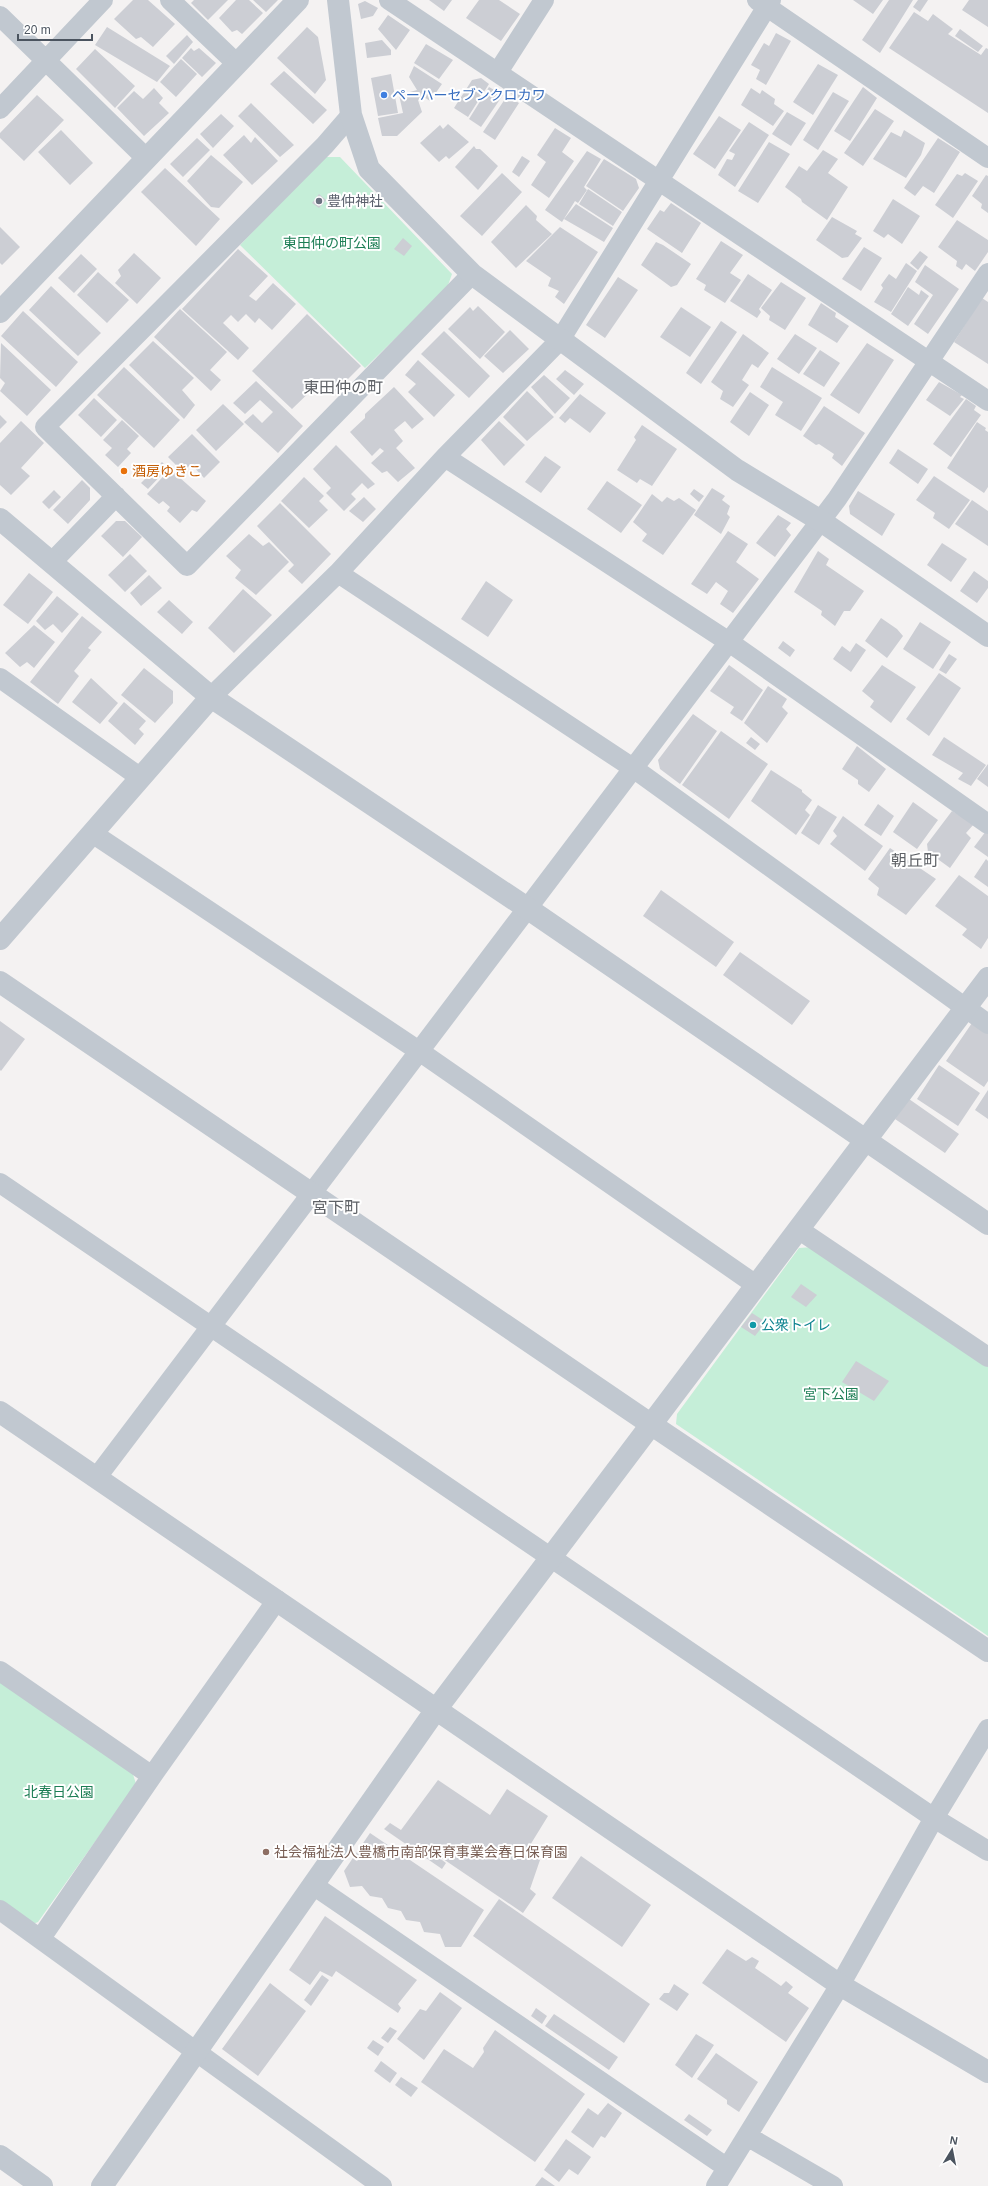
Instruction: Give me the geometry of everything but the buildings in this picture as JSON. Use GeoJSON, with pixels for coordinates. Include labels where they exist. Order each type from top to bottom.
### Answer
{"type":"FeatureCollection","features":[{"type":"Feature","properties":{"kind":"street"},"geometry":{"type":"LineString","coordinates":[[0,109],[103,0]]}},
{"type":"Feature","properties":{"kind":"street"},"geometry":{"type":"LineString","coordinates":[[170,0],[236,63]]}},
{"type":"Feature","properties":{"kind":"street"},"geometry":{"type":"LineString","coordinates":[[0,312],[147,159],[236,63],[298,0]]}},
{"type":"Feature","properties":{"kind":"street"},"geometry":{"type":"LineString","coordinates":[[338,0],[351,115],[369,169],[472,274],[737,470],[821,521],[988,636]]}},
{"type":"Feature","properties":{"kind":"street"},"geometry":{"type":"LineString","coordinates":[[389,0],[988,401]]}},
{"type":"Feature","properties":{"kind":"street"},"geometry":{"type":"LineString","coordinates":[[498,72],[544,0]]}},
{"type":"Feature","properties":{"kind":"street"},"geometry":{"type":"LineString","coordinates":[[0,939],[211,697],[338,573],[445,457],[560,340],[659,181],[765,2],[988,158]]}},
{"type":"Feature","properties":{"kind":"street"},"geometry":{"type":"LineString","coordinates":[[0,16],[147,159]]}},
{"type":"Feature","properties":{"kind":"street"},"geometry":{"type":"LineString","coordinates":[[351,115],[325,145],[45,427],[186,566],[472,274]]}},
{"type":"Feature","properties":{"kind":"street"},"geometry":{"type":"LineString","coordinates":[[97,1477],[821,521],[988,273]]}},
{"type":"Feature","properties":{"kind":"street"},"geometry":{"type":"LineString","coordinates":[[445,457],[729,642],[988,824]]}},
{"type":"Feature","properties":{"kind":"street"},"geometry":{"type":"LineString","coordinates":[[52,562],[116,496]]}},
{"type":"Feature","properties":{"kind":"street"},"geometry":{"type":"LineString","coordinates":[[0,519],[211,697],[527,908],[988,1224]]}},
{"type":"Feature","properties":{"kind":"street"},"geometry":{"type":"LineString","coordinates":[[338,573],[633,768],[988,1024]]}},
{"type":"Feature","properties":{"kind":"street"},"geometry":{"type":"LineString","coordinates":[[0,678],[141,778]]}},
{"type":"Feature","properties":{"kind":"street"},"geometry":{"type":"LineString","coordinates":[[92,833],[419,1051],[756,1285]]}},
{"type":"Feature","properties":{"kind":"street"},"geometry":{"type":"LineString","coordinates":[[102,2186],[435,1711],[552,1558],[988,978]]}},
{"type":"Feature","properties":{"kind":"street"},"geometry":{"type":"LineString","coordinates":[[0,982],[652,1425],[988,1651]]}},
{"type":"Feature","properties":{"kind":"street"},"geometry":{"type":"LineString","coordinates":[[0,1183],[934,1818],[988,1851]]}},
{"type":"Feature","properties":{"kind":"street"},"geometry":{"type":"LineString","coordinates":[[798,1229],[988,1357]]}},
{"type":"Feature","properties":{"kind":"street"},"geometry":{"type":"LineString","coordinates":[[0,1412],[278,1600],[435,1711],[840,1985],[988,2072]]}},
{"type":"Feature","properties":{"kind":"street"},"geometry":{"type":"LineString","coordinates":[[41,1938],[152,1776],[278,1600]]}},
{"type":"Feature","properties":{"kind":"street"},"geometry":{"type":"LineString","coordinates":[[0,1671],[152,1776]]}},
{"type":"Feature","properties":{"kind":"street"},"geometry":{"type":"LineString","coordinates":[[716,2186],[840,1985],[934,1818],[988,1729]]}},
{"type":"Feature","properties":{"kind":"street"},"geometry":{"type":"LineString","coordinates":[[313,1886],[726,2168]]}},
{"type":"Feature","properties":{"kind":"street"},"geometry":{"type":"LineString","coordinates":[[0,1910],[41,1938],[382,2186]]}},
{"type":"Feature","properties":{"kind":"street"},"geometry":{"type":"LineString","coordinates":[[747,2136],[833,2186]]}},
{"type":"Feature","properties":{"kind":"street"},"geometry":{"type":"LineString","coordinates":[[0,2156],[42,2186]]}},
{"type":"Feature","properties":{"kind":"green space","name":"東田仲の町公園"},"geometry":{"type":"Polygon","coordinates":[[[324,157],[340,157],[452,274],[447,288],[365,368],[240,245],[324,157]]]}},
{"type":"Feature","properties":{"kind":"green space","name":"宮下公園"},"geometry":{"type":"Polygon","coordinates":[[[813,1247],[988,1367],[988,1636],[676,1424],[677,1414],[799,1248],[813,1247]]]}},
{"type":"Feature","properties":{"kind":"green space","name":"北春日公園"},"geometry":{"type":"Polygon","coordinates":[[[0,1682],[132,1771],[136,1784],[38,1922],[30,1925],[0,1903],[0,1682]]]}},
{"type":"Feature","properties":{"kind":"place","name":"ペーハーセブンクロカワ"},"geometry":{"type":"Point","coordinates":[384,95]}},
{"type":"Feature","properties":{"kind":"place","name":"豊仲神社"},"geometry":{"type":"Point","coordinates":[319,201]}},
{"type":"Feature","properties":{"kind":"place","name":"酒房ゆきこ"},"geometry":{"type":"Point","coordinates":[124,471]}},
{"type":"Feature","properties":{"kind":"place","name":"公衆トイレ"},"geometry":{"type":"Point","coordinates":[753,1325]}},
{"type":"Feature","properties":{"kind":"place","name":"社会福祉法人豊橋市南部保育事業会春日保育園"},"geometry":{"type":"Point","coordinates":[266,1852]}},
{"type":"Feature","properties":{"kind":"district","name":"東田仲の町"},"geometry":{"type":"Point","coordinates":[343,387]}},
{"type":"Feature","properties":{"kind":"district","name":"朝丘町"},"geometry":{"type":"Point","coordinates":[915,860]}},
{"type":"Feature","properties":{"kind":"district","name":"宮下町"},"geometry":{"type":"Point","coordinates":[336,1207]}}]}
